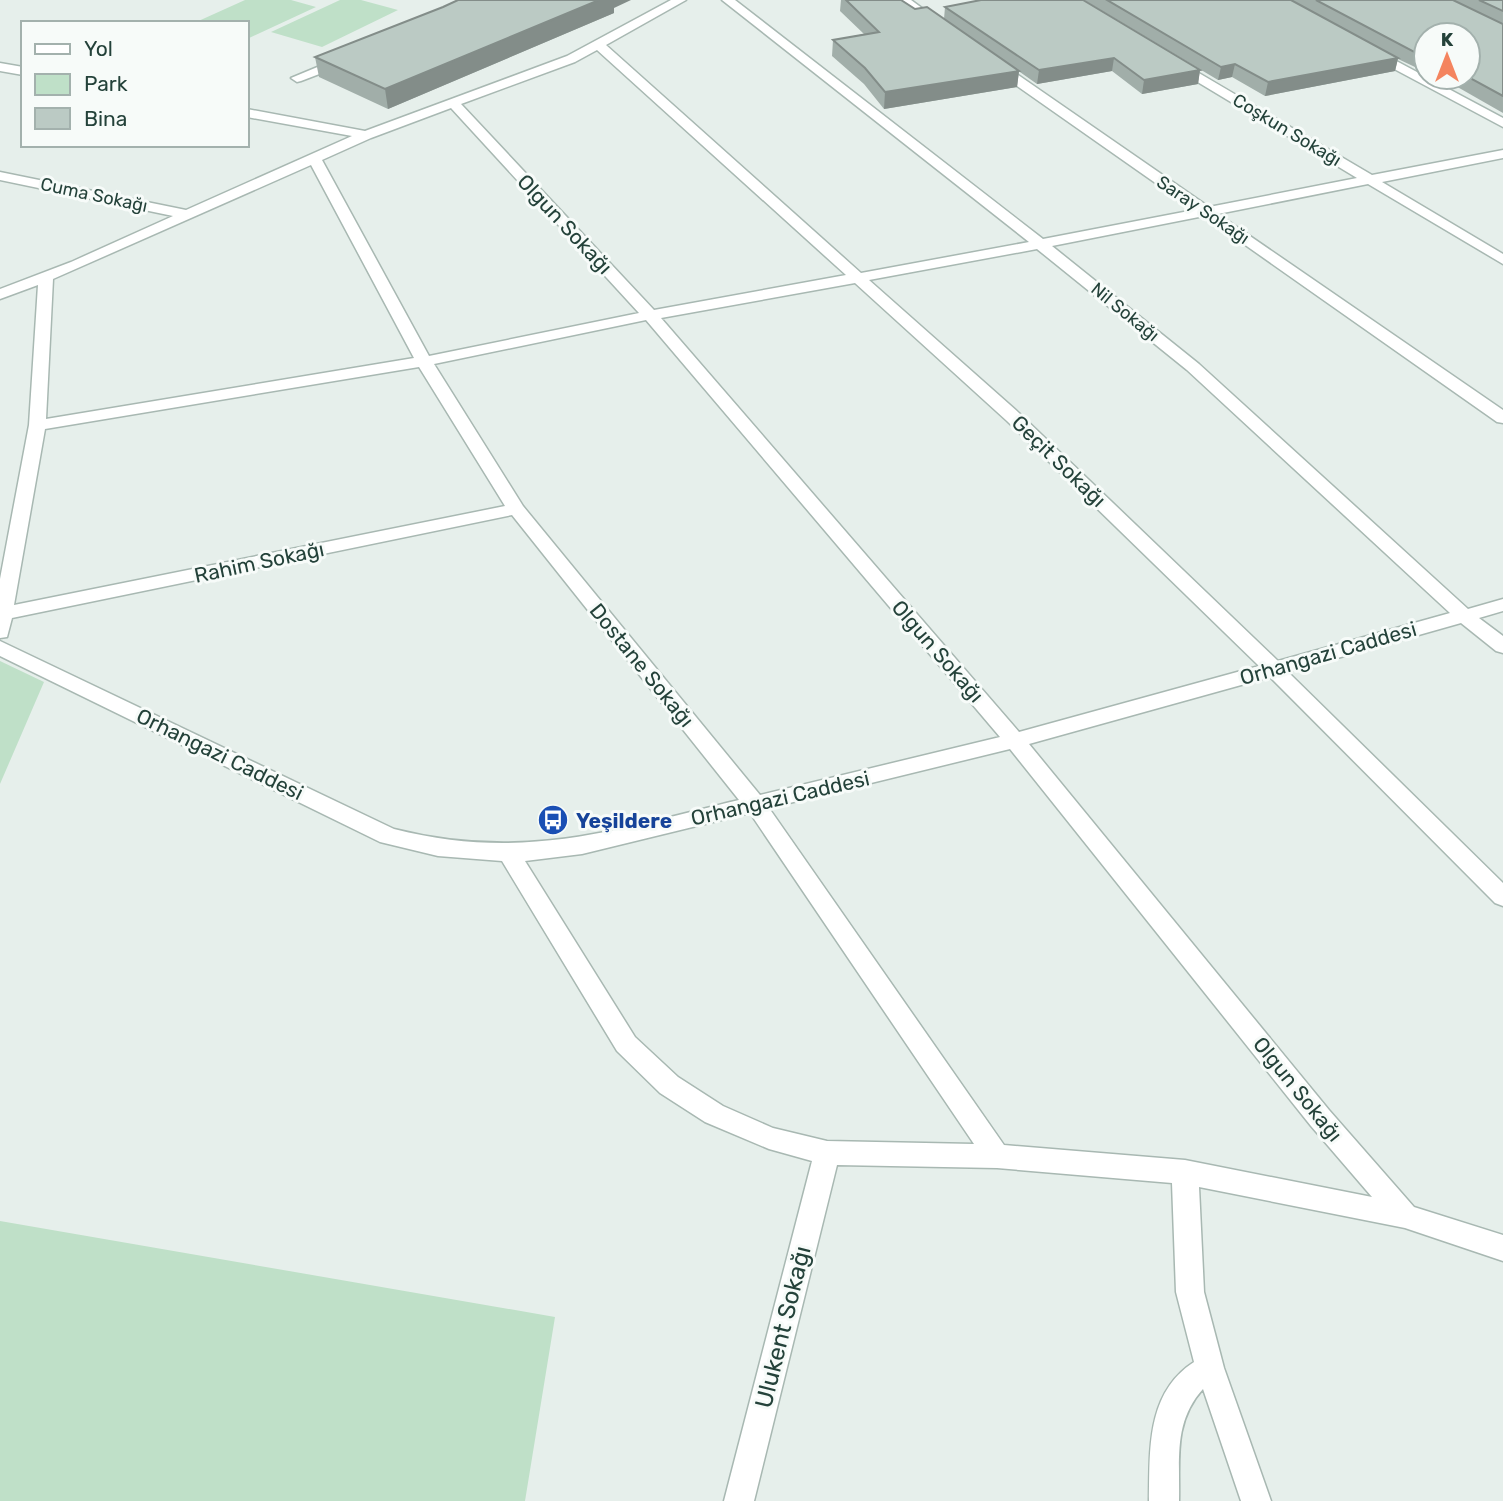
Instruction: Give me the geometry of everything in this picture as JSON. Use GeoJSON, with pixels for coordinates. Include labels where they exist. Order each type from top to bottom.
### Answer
{"type":"FeatureCollection","features":[{"type":"Feature","properties":{"kind":"street"},"geometry":{"type":"LineString","coordinates":[[0,294],[188,215],[366,135],[571,59],[680,0]]}},
{"type":"Feature","properties":{"kind":"street","name":"Nil Sokağı"},"geometry":{"type":"LineString","coordinates":[[728,0],[1193,367],[1463,615],[1503,646]]}},
{"type":"Feature","properties":{"kind":"street"},"geometry":{"type":"LineString","coordinates":[[904,0],[948,32]]}},
{"type":"Feature","properties":{"kind":"street","name":"Geçit Sokağı"},"geometry":{"type":"LineString","coordinates":[[597,44],[1013,417],[1273,668],[1503,897]]}},
{"type":"Feature","properties":{"kind":"street"},"geometry":{"type":"LineString","coordinates":[[1359,45],[1503,123]]}},
{"type":"Feature","properties":{"kind":"street"},"geometry":{"type":"LineString","coordinates":[[297,78],[357,55]]}},
{"type":"Feature","properties":{"kind":"street","name":"Saray Sokağı"},"geometry":{"type":"LineString","coordinates":[[982,55],[1503,418]]}},
{"type":"Feature","properties":{"kind":"street","name":"Coşkun Sokağı"},"geometry":{"type":"LineString","coordinates":[[1163,56],[1503,260]]}},
{"type":"Feature","properties":{"kind":"street"},"geometry":{"type":"LineString","coordinates":[[0,66],[21,71]]}},
{"type":"Feature","properties":{"kind":"street","name":"Olgun Sokağı"},"geometry":{"type":"LineString","coordinates":[[453,103],[650,315],[1015,741],[1320,1118],[1405,1216]]}},
{"type":"Feature","properties":{"kind":"street"},"geometry":{"type":"LineString","coordinates":[[248,113],[366,135]]}},
{"type":"Feature","properties":{"kind":"street"},"geometry":{"type":"LineString","coordinates":[[37,425],[424,362],[650,315],[1040,244],[1503,154]]}},
{"type":"Feature","properties":{"kind":"street","name":"Dostane Sokağı"},"geometry":{"type":"LineString","coordinates":[[314,158],[424,362],[516,509],[754,803],[997,1156]]}},
{"type":"Feature","properties":{"kind":"street","name":"Cuma Sokağı"},"geometry":{"type":"LineString","coordinates":[[0,176],[188,215]]}},
{"type":"Feature","properties":{"kind":"street"},"geometry":{"type":"LineString","coordinates":[[2,623],[37,425],[46,276]]}},
{"type":"Feature","properties":{"kind":"street","name":"Rahim Sokağı"},"geometry":{"type":"LineString","coordinates":[[2,623],[516,509]]}},
{"type":"Feature","properties":{"kind":"street","name":"Orhangazi Caddesi"},"geometry":{"type":"LineString","coordinates":[[0,648],[388,836],[433,849],[510,855],[582,846],[1015,741],[1503,605]]}},
{"type":"Feature","properties":{"kind":"street"},"geometry":{"type":"LineString","coordinates":[[510,855],[626,1044],[669,1085],[714,1114],[769,1138],[827,1153],[997,1156],[1185,1172],[1405,1216],[1503,1248]]}},
{"type":"Feature","properties":{"kind":"street","name":"Ulukent Sokağı"},"geometry":{"type":"LineString","coordinates":[[739,1501],[827,1153]]}},
{"type":"Feature","properties":{"kind":"street"},"geometry":{"type":"LineString","coordinates":[[1185,1172],[1190,1292],[1210,1368],[1256,1501]]}},
{"type":"Feature","properties":{"kind":"street"},"geometry":{"type":"LineString","coordinates":[[1164,1501],[1168,1414],[1179,1392],[1191,1378],[1210,1368]]}},
{"type":"Feature","properties":{"kind":"green space"},"geometry":{"type":"Polygon","coordinates":[[[245,0],[291,0],[316,7],[248,39],[248,21],[198,21],[245,0]]]}},
{"type":"Feature","properties":{"kind":"green space"},"geometry":{"type":"Polygon","coordinates":[[[340,0],[361,0],[398,10],[322,47],[271,32],[340,0]]]}},
{"type":"Feature","properties":{"kind":"green space"},"geometry":{"type":"Polygon","coordinates":[[[0,661],[44,682],[0,784],[0,661]]]}},
{"type":"Feature","properties":{"kind":"green space"},"geometry":{"type":"Polygon","coordinates":[[[0,1221],[555,1317],[525,1501],[0,1501],[0,1221]]]}},
{"type":"Feature","properties":{"kind":"building"},"geometry":{"type":"Polygon","coordinates":[[[458,0],[599,0],[385,89],[315,57],[443,7],[458,0]]]}},
{"type":"Feature","properties":{"kind":"building"},"geometry":{"type":"Polygon","coordinates":[[[846,0],[901,0],[915,9],[927,7],[1019,71],[885,92],[865,68],[833,40],[879,32],[846,0]]]}},
{"type":"Feature","properties":{"kind":"building"},"geometry":{"type":"Polygon","coordinates":[[[981,0],[1083,0],[1200,70],[1144,80],[1114,58],[1039,70],[945,7],[981,0]]]}},
{"type":"Feature","properties":{"kind":"building"},"geometry":{"type":"Polygon","coordinates":[[[1107,0],[1291,0],[1398,58],[1268,82],[1235,64],[1221,67],[1107,0]]]}},
{"type":"Feature","properties":{"kind":"building"},"geometry":{"type":"Polygon","coordinates":[[[1316,0],[1453,0],[1503,24],[1503,96],[1482,85],[1482,21],[1412,21],[1412,51],[1316,0]]]}},
{"type":"Feature","properties":{"kind":"building"},"geometry":{"type":"Polygon","coordinates":[[[1479,0],[1503,0],[1503,11],[1479,0]]]}},
{"type":"Feature","properties":{"kind":"place","name":"Yeşildere"},"geometry":{"type":"Point","coordinates":[553,820]}}]}
